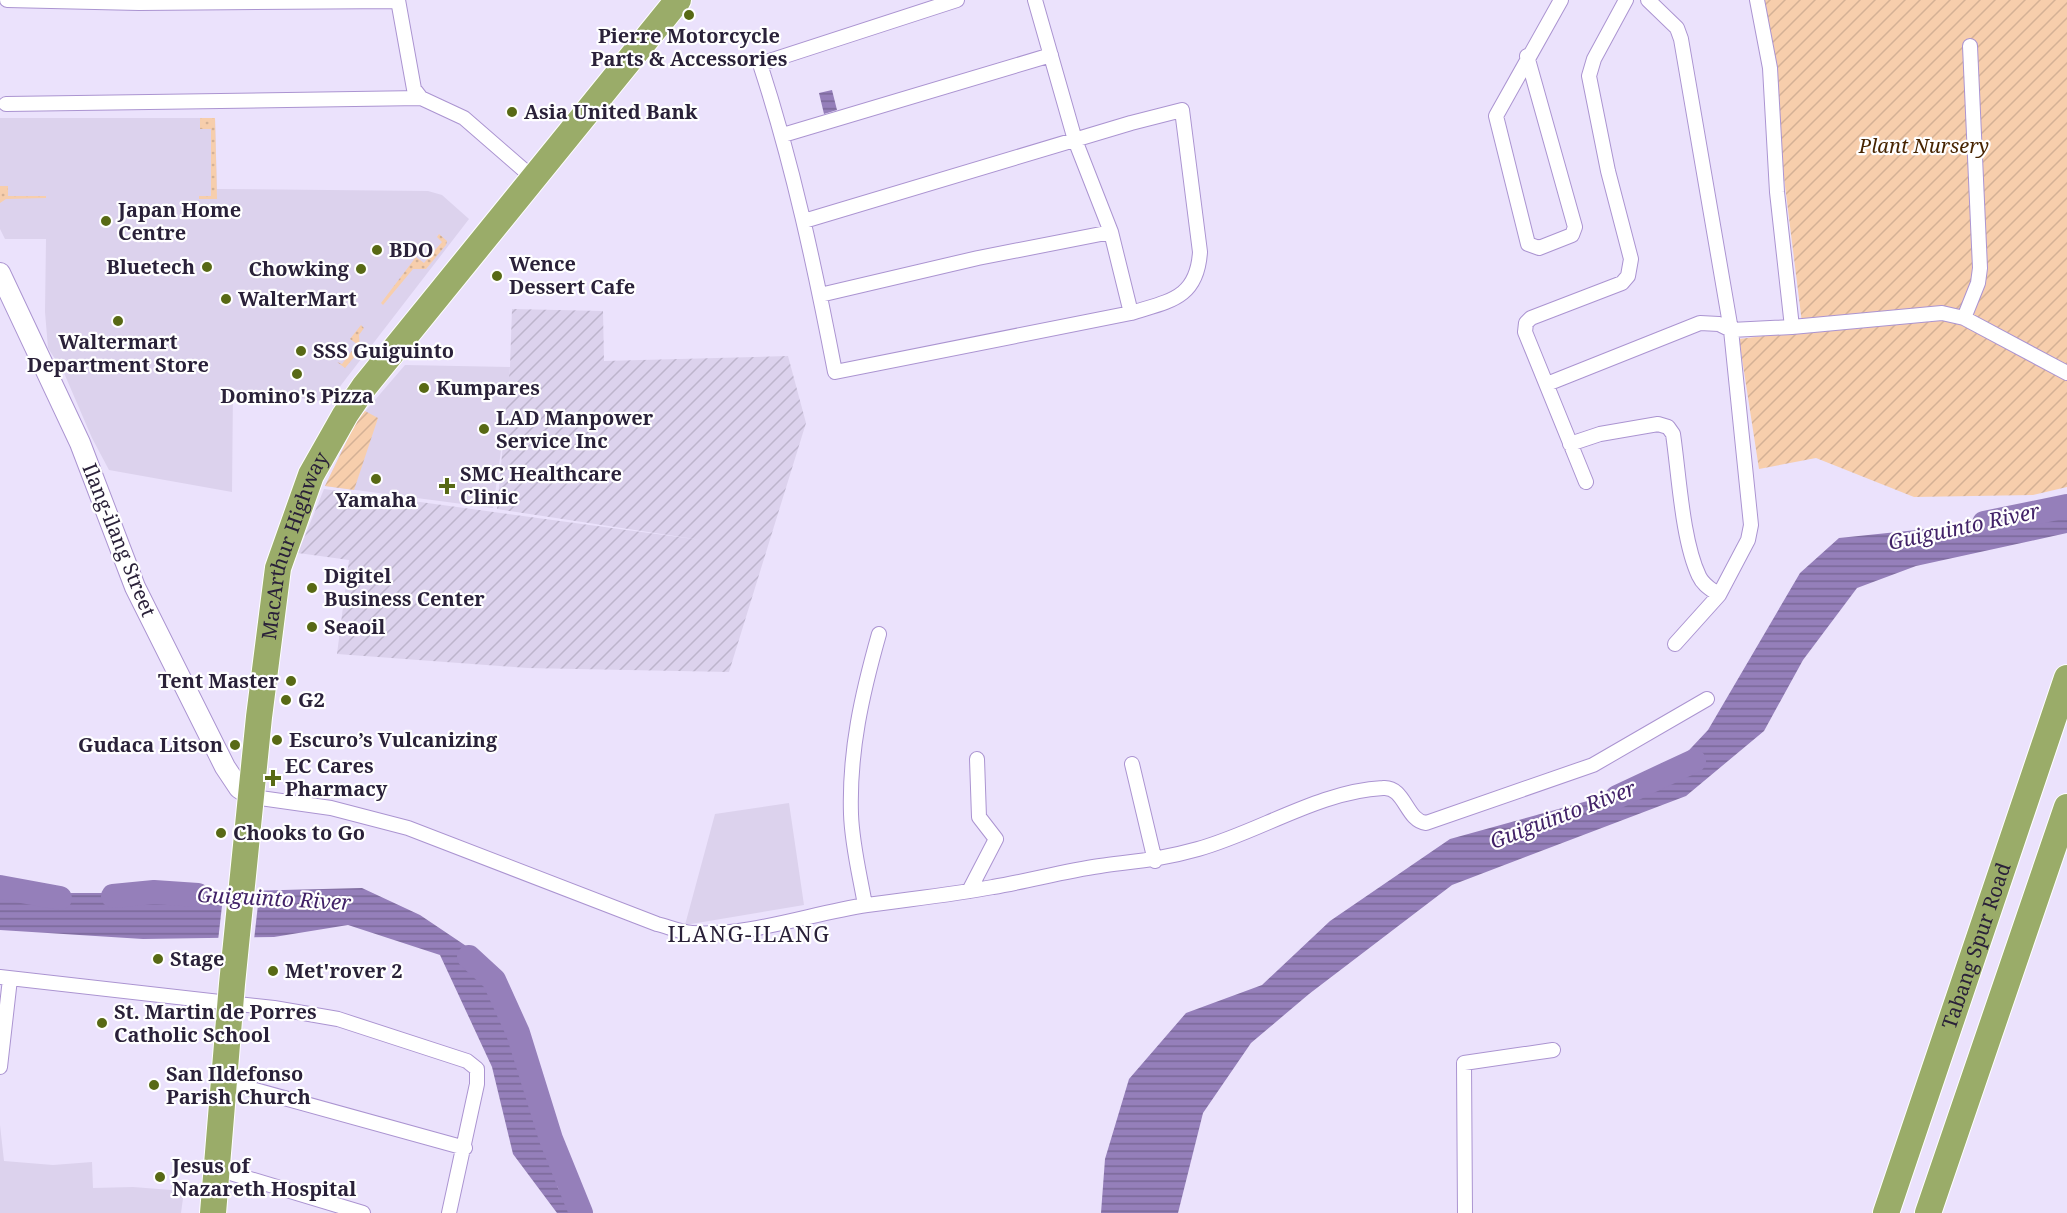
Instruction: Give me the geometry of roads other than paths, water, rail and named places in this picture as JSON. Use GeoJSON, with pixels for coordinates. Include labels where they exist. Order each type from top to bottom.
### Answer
{"type":"FeatureCollection","features":[{"type":"Feature","properties":{"kind":"highway","name":"MacArthur Highway"},"geometry":{"type":"LineString","coordinates":[[199,1213],[218,1080],[246,793],[278,568],[311,476],[345,415],[364,387],[662,0]]}},
{"type":"Feature","properties":{"kind":"highway","name":"MacArthur Highway"},"geometry":{"type":"LineString","coordinates":[[528,174],[678,0]]}},
{"type":"Feature","properties":{"kind":"highway","name":"Tabang Spur Road"},"geometry":{"type":"LineString","coordinates":[[1886,1213],[2067,678]]}},
{"type":"Feature","properties":{"kind":"highway","name":"Tabang Spur Road"},"geometry":{"type":"LineString","coordinates":[[1928,1213],[2067,807]]}},
{"type":"Feature","properties":{"kind":"highway","name":"MacArthur Highway"},"geometry":{"type":"LineString","coordinates":[[213,1213],[217,1169],[218,1080]]}},
{"type":"Feature","properties":{"kind":"street"},"geometry":{"type":"LineString","coordinates":[[7,0],[398,0],[414,89],[421,98]]}},
{"type":"Feature","properties":{"kind":"street"},"geometry":{"type":"LineString","coordinates":[[804,221],[1182,110],[1200,252],[1199,267],[1188,291],[1177,298],[1131,313],[835,372],[804,221],[783,135],[760,64],[957,0]]}},
{"type":"Feature","properties":{"kind":"street"},"geometry":{"type":"LineString","coordinates":[[1035,0],[1075,140],[1111,232],[1131,313]]}},
{"type":"Feature","properties":{"kind":"street"},"geometry":{"type":"LineString","coordinates":[[1527,56],[1575,227],[1572,235],[1539,248],[1528,244],[1496,116],[1527,56],[1561,0]]}},
{"type":"Feature","properties":{"kind":"street"},"geometry":{"type":"LineString","coordinates":[[1586,482],[1525,332],[1526,323],[1531,318],[1622,284],[1630,268],[1631,259],[1608,171],[1589,76],[1594,59],[1626,0]]}},
{"type":"Feature","properties":{"kind":"street"},"geometry":{"type":"LineString","coordinates":[[1648,0],[1677,28],[1681,39],[1731,330],[1751,525],[1748,540],[1719,595],[1675,644]]}},
{"type":"Feature","properties":{"kind":"street"},"geometry":{"type":"LineString","coordinates":[[1757,0],[1770,68],[1778,192],[1792,327]]}},
{"type":"Feature","properties":{"kind":"street"},"geometry":{"type":"LineString","coordinates":[[1964,318],[1978,283],[1980,268],[1970,46]]}},
{"type":"Feature","properties":{"kind":"street"},"geometry":{"type":"LineString","coordinates":[[783,135],[1051,55]]}},
{"type":"Feature","properties":{"kind":"street"},"geometry":{"type":"LineString","coordinates":[[6,104],[421,98],[464,118],[528,174]]}},
{"type":"Feature","properties":{"kind":"street"},"geometry":{"type":"LineString","coordinates":[[820,295],[978,258],[1111,232]]}},
{"type":"Feature","properties":{"kind":"street","name":"Ilang-ilang Street"},"geometry":{"type":"LineString","coordinates":[[0,273],[80,443],[135,587],[217,753],[246,793]]}},
{"type":"Feature","properties":{"kind":"street"},"geometry":{"type":"LineString","coordinates":[[1547,384],[1700,323],[1719,324],[1731,330],[1792,327],[1934,313],[1964,318],[2067,373]]}},
{"type":"Feature","properties":{"kind":"street"},"geometry":{"type":"LineString","coordinates":[[1570,444],[1600,434],[1658,424],[1668,427],[1673,434],[1689,542],[1698,575],[1704,585],[1719,595]]}},
{"type":"Feature","properties":{"kind":"street"},"geometry":{"type":"LineString","coordinates":[[865,905],[851,816],[851,759],[858,709],[879,634]]}},
{"type":"Feature","properties":{"kind":"street"},"geometry":{"type":"LineString","coordinates":[[246,793],[332,808],[408,828],[555,886],[682,931],[694,933],[753,928],[865,905],[969,891],[1100,866],[1155,861],[1205,847],[1260,824],[1343,796],[1384,787],[1396,792],[1416,819],[1426,823],[1504,794],[1593,765],[1707,699]]}},
{"type":"Feature","properties":{"kind":"street"},"geometry":{"type":"LineString","coordinates":[[969,891],[996,839],[979,817],[977,759]]}},
{"type":"Feature","properties":{"kind":"street"},"geometry":{"type":"LineString","coordinates":[[1132,764],[1155,861]]}},
{"type":"Feature","properties":{"kind":"street"},"geometry":{"type":"LineString","coordinates":[[0,1067],[5,978],[225,992],[338,1019],[467,1061],[477,1069],[477,1084],[465,1148],[449,1213]]}},
{"type":"Feature","properties":{"kind":"street"},"geometry":{"type":"LineString","coordinates":[[1465,1213],[1462,1090],[1464,1063],[1552,1050]]}},
{"type":"Feature","properties":{"kind":"street"},"geometry":{"type":"LineString","coordinates":[[218,1080],[465,1148]]}},
{"type":"Feature","properties":{"kind":"street"},"geometry":{"type":"LineString","coordinates":[[217,1169],[363,1213]]}},
{"type":"Feature","properties":{"kind":"water"},"geometry":{"type":"Polygon","coordinates":[[[832,90],[837,110],[824,114],[819,93],[832,90]]]}},
{"type":"Feature","properties":{"kind":"water"},"geometry":{"type":"Polygon","coordinates":[[[2067,508],[2067,533],[1916,566],[1857,588],[1803,660],[1764,731],[1686,796],[1452,885],[1309,994],[1251,1043],[1203,1113],[1178,1213],[1101,1213],[1105,1159],[1129,1079],[1186,1013],[1262,985],[1330,921],[1450,839],[1660,781],[1708,730],[1800,573],[1839,538],[1936,528],[2067,508]]]}},
{"type":"Feature","properties":{"kind":"water"},"geometry":{"type":"Polygon","coordinates":[[[0,888],[32,893],[165,893],[362,888],[420,915],[487,960],[539,1113],[558,1188],[572,1213],[557,1213],[513,1154],[492,1067],[440,955],[348,925],[274,937],[143,939],[0,930],[0,888]]]}},
{"type":"Feature","properties":{"kind":"waterway","name":"Guiguinto River"},"geometry":{"type":"LineString","coordinates":[[1984,523],[2067,506]]}},
{"type":"Feature","properties":{"kind":"waterway","name":"Guiguinto River"},"geometry":{"type":"LineString","coordinates":[[1617,797],[1694,761]]}},
{"type":"Feature","properties":{"kind":"waterway","name":"Guiguinto River"},"geometry":{"type":"LineString","coordinates":[[0,887],[60,898]]}},
{"type":"Feature","properties":{"kind":"waterway","name":"Guiguinto River"},"geometry":{"type":"LineString","coordinates":[[113,896],[154,892],[198,895]]}},
{"type":"Feature","properties":{"kind":"waterway","name":"Guiguinto River"},"geometry":{"type":"LineString","coordinates":[[469,957],[494,980],[518,1033],[551,1139],[581,1213]]}},
{"type":"Feature","properties":{"kind":"place","name":"Pierre Motorcycle Parts & Accessories"},"geometry":{"type":"Point","coordinates":[689,15]}},
{"type":"Feature","properties":{"kind":"place","name":"Asia United Bank"},"geometry":{"type":"Point","coordinates":[512,112]}},
{"type":"Feature","properties":{"kind":"place","name":"Japan Home Centre"},"geometry":{"type":"Point","coordinates":[106,221]}},
{"type":"Feature","properties":{"kind":"place","name":"BDO"},"geometry":{"type":"Point","coordinates":[377,250]}},
{"type":"Feature","properties":{"kind":"place","name":"Bluetech"},"geometry":{"type":"Point","coordinates":[207,267]}},
{"type":"Feature","properties":{"kind":"place","name":"Chowking"},"geometry":{"type":"Point","coordinates":[361,269]}},
{"type":"Feature","properties":{"kind":"place","name":"Wence Dessert Cafe"},"geometry":{"type":"Point","coordinates":[497,276]}},
{"type":"Feature","properties":{"kind":"place","name":"WalterMart"},"geometry":{"type":"Point","coordinates":[226,299]}},
{"type":"Feature","properties":{"kind":"place","name":"Waltermart Department Store"},"geometry":{"type":"Point","coordinates":[118,321]}},
{"type":"Feature","properties":{"kind":"place","name":"SSS Guiguinto"},"geometry":{"type":"Point","coordinates":[301,351]}},
{"type":"Feature","properties":{"kind":"place","name":"Domino's Pizza"},"geometry":{"type":"Point","coordinates":[297,374]}},
{"type":"Feature","properties":{"kind":"place","name":"Kumpares"},"geometry":{"type":"Point","coordinates":[424,388]}},
{"type":"Feature","properties":{"kind":"place","name":"LAD Manpower Service Inc"},"geometry":{"type":"Point","coordinates":[484,429]}},
{"type":"Feature","properties":{"kind":"place","name":"Yamaha"},"geometry":{"type":"Point","coordinates":[376,479]}},
{"type":"Feature","properties":{"kind":"place","name":"SMC Healthcare Clinic"},"geometry":{"type":"Point","coordinates":[447,486]}},
{"type":"Feature","properties":{"kind":"place","name":"Digitel Business Center"},"geometry":{"type":"Point","coordinates":[312,588]}},
{"type":"Feature","properties":{"kind":"place","name":"Seaoil"},"geometry":{"type":"Point","coordinates":[312,627]}},
{"type":"Feature","properties":{"kind":"place","name":"Tent Master"},"geometry":{"type":"Point","coordinates":[291,681]}},
{"type":"Feature","properties":{"kind":"place","name":"G2"},"geometry":{"type":"Point","coordinates":[286,700]}},
{"type":"Feature","properties":{"kind":"place","name":"Escuro’s Vulcanizing"},"geometry":{"type":"Point","coordinates":[277,740]}},
{"type":"Feature","properties":{"kind":"place","name":"Gudaca Litson"},"geometry":{"type":"Point","coordinates":[235,745]}},
{"type":"Feature","properties":{"kind":"place","name":"EC Cares Pharmacy"},"geometry":{"type":"Point","coordinates":[273,778]}},
{"type":"Feature","properties":{"kind":"place","name":"Chooks to Go"},"geometry":{"type":"Point","coordinates":[221,833]}},
{"type":"Feature","properties":{"kind":"place","name":"Stage"},"geometry":{"type":"Point","coordinates":[158,959]}},
{"type":"Feature","properties":{"kind":"place","name":"Met'rover 2"},"geometry":{"type":"Point","coordinates":[273,971]}},
{"type":"Feature","properties":{"kind":"place","name":"St. Martin de Porres Catholic School"},"geometry":{"type":"Point","coordinates":[102,1023]}},
{"type":"Feature","properties":{"kind":"place","name":"San Ildefonso Parish Church"},"geometry":{"type":"Point","coordinates":[154,1085]}},
{"type":"Feature","properties":{"kind":"place","name":"Jesus of Nazareth Hospital"},"geometry":{"type":"Point","coordinates":[160,1177]}},
{"type":"Feature","properties":{"kind":"district","name":"ILANG-ILANG"},"geometry":{"type":"Point","coordinates":[749,934]}},
{"type":"Feature","properties":{"kind":"park label","name":"Plant Nursery"},"geometry":{"type":"Point","coordinates":[1924,146]}}]}
